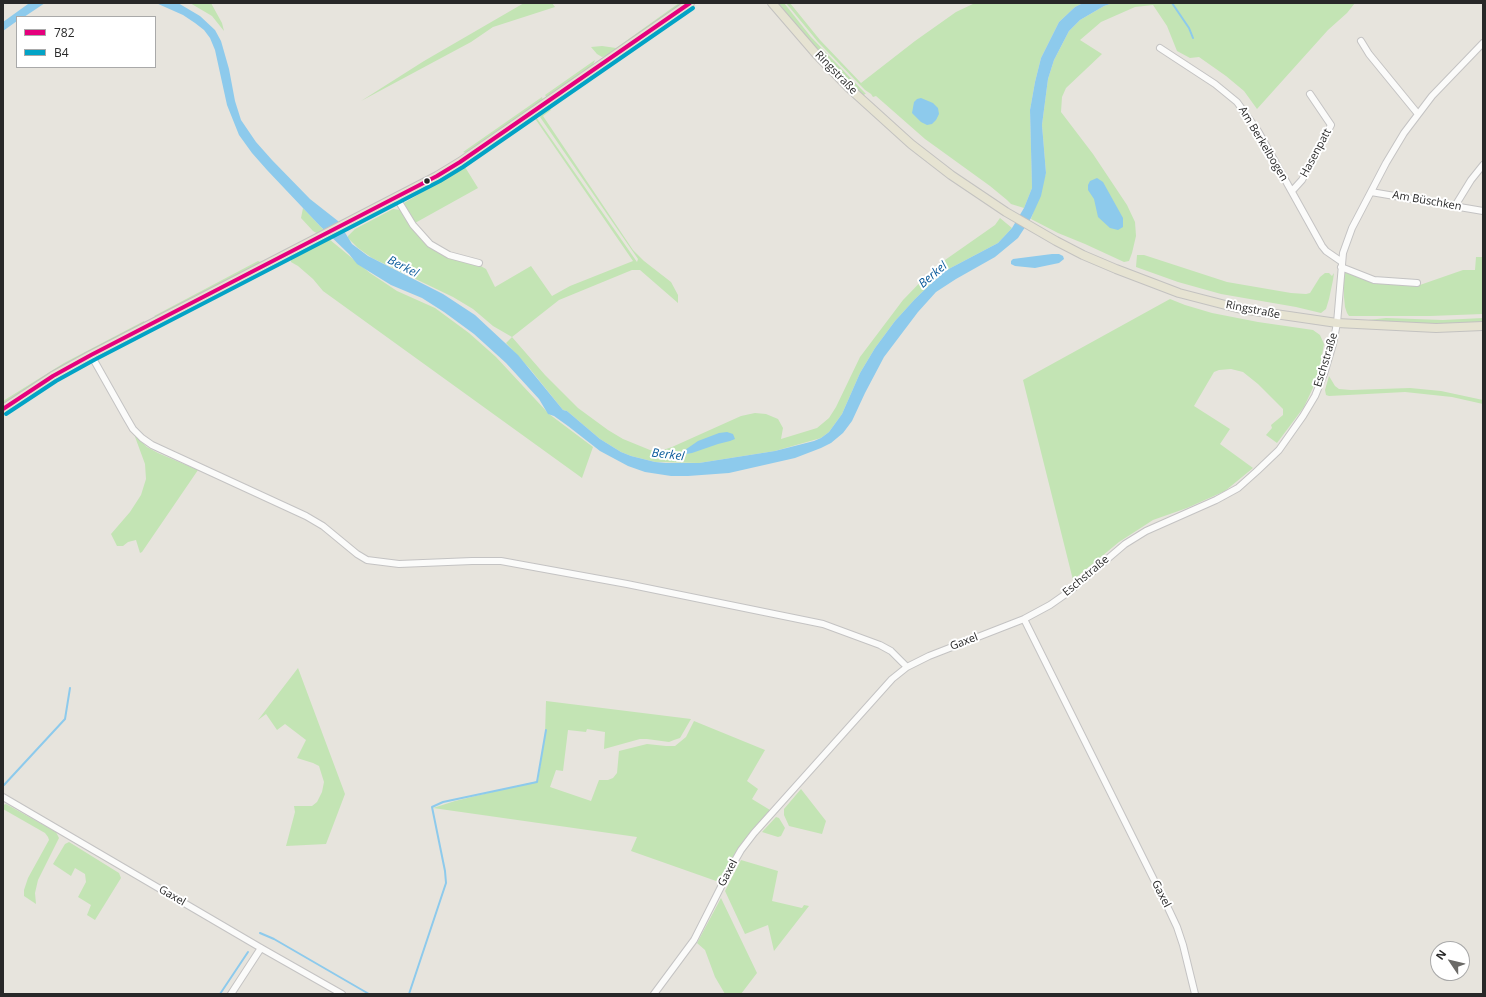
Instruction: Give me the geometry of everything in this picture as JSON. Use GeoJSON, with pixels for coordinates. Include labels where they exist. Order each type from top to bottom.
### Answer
{"type":"FeatureCollection","features":[{"type":"Feature","properties":{"kind":"main road"},"geometry":{"type":"LineString","coordinates":[[3,409],[53,376],[91,355],[437,176],[460,162],[690,3]]}},
{"type":"Feature","properties":{"kind":"main road","name":"Ringstraße"},"geometry":{"type":"LineString","coordinates":[[772,3],[848,87],[911,144],[951,175],[1006,212],[1038,231],[1116,269],[1179,293],[1241,309],[1281,316],[1337,323],[1436,328],[1483,326]]}},
{"type":"Feature","properties":{"kind":"street"},"geometry":{"type":"LineString","coordinates":[[1361,41],[1369,54],[1418,114]]}},
{"type":"Feature","properties":{"kind":"street","name":"Eschstraße"},"geometry":{"type":"LineString","coordinates":[[1024,619],[1050,605],[1070,591],[1125,544],[1157,526],[1216,500],[1238,488],[1267,462],[1289,437],[1315,396],[1324,374],[1333,344],[1337,323],[1345,244],[1371,192],[1401,138],[1418,114],[1448,78],[1483,44]]}},
{"type":"Feature","properties":{"kind":"street","name":"Am Berkelbogen"},"geometry":{"type":"LineString","coordinates":[[1160,48],[1215,84],[1237,102],[1258,131],[1322,246],[1332,256],[1342,265],[1374,280],[1417,283]]}},
{"type":"Feature","properties":{"kind":"street","name":"Hasenpatt"},"geometry":{"type":"LineString","coordinates":[[1292,192],[1302,180],[1331,125],[1310,94]]}},
{"type":"Feature","properties":{"kind":"street"},"geometry":{"type":"LineString","coordinates":[[1455,206],[1471,180],[1483,165]]}},
{"type":"Feature","properties":{"kind":"street","name":"Am Büschken"},"geometry":{"type":"LineString","coordinates":[[1371,192],[1483,211]]}},
{"type":"Feature","properties":{"kind":"street"},"geometry":{"type":"LineString","coordinates":[[396,198],[413,225],[430,244],[449,255],[479,263]]}},
{"type":"Feature","properties":{"kind":"street"},"geometry":{"type":"LineString","coordinates":[[91,355],[126,418],[133,429],[142,438],[152,445],[306,516],[323,526],[357,554],[368,560],[399,564],[501,561],[627,584],[823,624],[880,645],[891,652],[907,667]]}},
{"type":"Feature","properties":{"kind":"street","name":"Gaxel"},"geometry":{"type":"LineString","coordinates":[[654,994],[694,940],[741,850],[754,833],[892,679],[907,667],[947,648],[1024,619],[1172,915],[1183,945],[1195,994]]}},
{"type":"Feature","properties":{"kind":"street","name":"Gaxel"},"geometry":{"type":"LineString","coordinates":[[3,797],[342,994]]}},
{"type":"Feature","properties":{"kind":"street"},"geometry":{"type":"LineString","coordinates":[[232,994],[261,948]]}},
{"type":"Feature","properties":{"kind":"green space"},"geometry":{"type":"Polygon","coordinates":[[[190,3],[211,3],[222,23],[224,31],[212,16],[190,3]]]}},
{"type":"Feature","properties":{"kind":"green space"},"geometry":{"type":"Polygon","coordinates":[[[524,3],[552,3],[555,7],[493,27],[471,42],[361,101],[424,61],[524,3]]]}},
{"type":"Feature","properties":{"kind":"green space"},"geometry":{"type":"Polygon","coordinates":[[[679,3],[683,3],[606,56],[602,57],[597,54],[591,47],[602,46],[616,48],[679,3]]]}},
{"type":"Feature","properties":{"kind":"green space"},"geometry":{"type":"Polygon","coordinates":[[[778,3],[784,3],[811,37],[866,94],[863,96],[832,67],[778,3]]]}},
{"type":"Feature","properties":{"kind":"green space"},"geometry":{"type":"Polygon","coordinates":[[[786,3],[790,3],[820,40],[861,83],[915,41],[956,12],[975,3],[1083,3],[1075,7],[1059,22],[1041,58],[1030,110],[1032,188],[1024,208],[1011,204],[990,186],[925,139],[876,96],[873,97],[818,42],[786,3]]]}},
{"type":"Feature","properties":{"kind":"green space"},"geometry":{"type":"Polygon","coordinates":[[[1113,3],[1355,3],[1347,13],[1328,30],[1257,109],[1244,91],[1226,76],[1199,57],[1190,58],[1177,51],[1167,26],[1153,5],[1135,7],[1101,22],[1080,40],[1102,54],[1066,88],[1062,97],[1061,112],[1093,154],[1127,205],[1135,222],[1136,236],[1132,253],[1129,261],[1124,262],[1058,233],[1031,219],[1046,173],[1042,125],[1048,79],[1054,60],[1069,31],[1080,20],[1104,6],[1113,3]]]}},
{"type":"Feature","properties":{"kind":"green space"},"geometry":{"type":"Polygon","coordinates":[[[595,60],[593,65],[547,98],[545,95],[595,60]]]}},
{"type":"Feature","properties":{"kind":"green space"},"geometry":{"type":"Polygon","coordinates":[[[542,97],[543,100],[466,153],[463,152],[542,97]]]}},
{"type":"Feature","properties":{"kind":"green space"},"geometry":{"type":"Polygon","coordinates":[[[549,108],[551,110],[543,116],[633,250],[644,261],[671,282],[678,295],[678,303],[640,270],[632,270],[559,300],[512,337],[493,326],[473,309],[453,297],[372,258],[358,248],[348,238],[348,236],[355,229],[393,209],[400,210],[428,246],[445,256],[477,264],[486,269],[495,287],[531,266],[552,296],[570,286],[633,261],[534,118],[536,117],[637,262],[638,259],[540,117],[539,115],[549,108]]]}},
{"type":"Feature","properties":{"kind":"green space"},"geometry":{"type":"Polygon","coordinates":[[[465,167],[478,188],[415,223],[404,203],[465,167]]]}},
{"type":"Feature","properties":{"kind":"green space"},"geometry":{"type":"Polygon","coordinates":[[[303,208],[325,231],[318,234],[313,231],[301,218],[303,208]]]}},
{"type":"Feature","properties":{"kind":"green space"},"geometry":{"type":"Polygon","coordinates":[[[1000,218],[1012,228],[998,243],[943,272],[895,321],[875,348],[860,373],[842,414],[829,432],[821,438],[775,451],[699,463],[655,462],[621,452],[600,439],[567,411],[563,410],[530,369],[506,343],[512,337],[545,375],[578,408],[623,439],[650,450],[663,450],[672,447],[741,416],[755,413],[766,414],[778,419],[783,428],[781,439],[817,428],[829,418],[836,407],[860,357],[903,300],[935,267],[995,225],[1000,218]]]}},
{"type":"Feature","properties":{"kind":"green space"},"geometry":{"type":"Polygon","coordinates":[[[329,239],[370,273],[397,291],[435,308],[469,333],[496,357],[549,414],[593,447],[582,478],[323,291],[313,279],[291,262],[291,259],[329,239]]]}},
{"type":"Feature","properties":{"kind":"green space"},"geometry":{"type":"Polygon","coordinates":[[[1137,255],[1144,255],[1227,282],[1291,293],[1310,293],[1320,277],[1325,273],[1329,273],[1332,276],[1334,273],[1326,309],[1321,313],[1296,307],[1221,294],[1178,282],[1136,267],[1137,255]]]}},
{"type":"Feature","properties":{"kind":"green space"},"geometry":{"type":"Polygon","coordinates":[[[1476,257],[1483,257],[1483,314],[1430,316],[1349,316],[1347,313],[1344,297],[1344,271],[1372,282],[1417,286],[1463,270],[1475,270],[1476,257]]]}},
{"type":"Feature","properties":{"kind":"green space"},"geometry":{"type":"Polygon","coordinates":[[[258,261],[263,263],[201,295],[199,294],[193,297],[193,299],[157,318],[154,316],[258,261]]]}},
{"type":"Feature","properties":{"kind":"green space"},"geometry":{"type":"Polygon","coordinates":[[[1170,299],[1212,313],[1258,322],[1313,330],[1320,335],[1324,344],[1318,377],[1304,407],[1277,443],[1266,435],[1272,428],[1271,425],[1283,415],[1283,409],[1258,384],[1243,372],[1231,369],[1214,372],[1194,406],[1230,429],[1220,444],[1253,468],[1225,491],[1187,508],[1153,520],[1119,542],[1073,580],[1023,380],[1170,299]]]}},
{"type":"Feature","properties":{"kind":"green space"},"geometry":{"type":"Polygon","coordinates":[[[1386,318],[1443,320],[1483,318],[1483,322],[1427,324],[1368,320],[1386,318]]]}},
{"type":"Feature","properties":{"kind":"green space"},"geometry":{"type":"Polygon","coordinates":[[[144,321],[145,324],[3,405],[3,401],[64,363],[144,321]]]}},
{"type":"Feature","properties":{"kind":"green space"},"geometry":{"type":"Polygon","coordinates":[[[1329,376],[1335,386],[1339,389],[1410,388],[1441,391],[1483,400],[1483,404],[1452,397],[1405,392],[1329,396],[1326,395],[1325,390],[1329,376]]]}},
{"type":"Feature","properties":{"kind":"green space"},"geometry":{"type":"Polygon","coordinates":[[[134,434],[147,447],[198,470],[140,553],[136,540],[128,542],[123,546],[117,546],[111,534],[130,512],[141,495],[146,479],[145,464],[134,434]]]}},
{"type":"Feature","properties":{"kind":"green space"},"geometry":{"type":"Polygon","coordinates":[[[298,668],[345,794],[326,844],[286,846],[295,812],[294,806],[312,806],[317,802],[322,792],[324,782],[319,766],[297,758],[306,740],[285,724],[277,730],[266,714],[258,720],[298,668]]]}},
{"type":"Feature","properties":{"kind":"green space"},"geometry":{"type":"Polygon","coordinates":[[[546,701],[691,719],[680,738],[669,742],[640,739],[604,749],[605,732],[587,729],[586,732],[568,730],[563,771],[556,770],[550,787],[591,801],[599,780],[608,780],[613,778],[617,773],[619,751],[647,744],[675,746],[686,737],[694,721],[765,750],[747,781],[758,789],[752,799],[770,810],[745,839],[732,858],[719,882],[631,851],[637,837],[433,808],[455,801],[538,781],[545,734],[546,701]]]}},
{"type":"Feature","properties":{"kind":"green space"},"geometry":{"type":"Polygon","coordinates":[[[801,789],[826,821],[822,834],[789,826],[784,815],[784,809],[801,789]]]}},
{"type":"Feature","properties":{"kind":"green space"},"geometry":{"type":"Polygon","coordinates":[[[6,804],[56,832],[59,838],[38,880],[35,893],[36,904],[24,896],[24,890],[28,878],[49,840],[45,833],[3,809],[3,805],[6,804]]]}},
{"type":"Feature","properties":{"kind":"green space"},"geometry":{"type":"Polygon","coordinates":[[[776,817],[779,818],[785,828],[781,836],[778,837],[762,832],[776,817]]]}},
{"type":"Feature","properties":{"kind":"green space"},"geometry":{"type":"Polygon","coordinates":[[[69,842],[119,873],[121,878],[95,920],[87,915],[91,905],[78,897],[86,882],[85,874],[75,868],[71,876],[53,864],[65,844],[69,842]]]}},
{"type":"Feature","properties":{"kind":"green space"},"geometry":{"type":"Polygon","coordinates":[[[741,860],[778,871],[772,901],[802,908],[804,905],[809,906],[774,951],[768,925],[745,934],[725,891],[741,860]]]}},
{"type":"Feature","properties":{"kind":"green space"},"geometry":{"type":"Polygon","coordinates":[[[721,898],[757,973],[741,994],[725,994],[715,977],[705,950],[697,943],[721,898]]]}},
{"type":"Feature","properties":{"kind":"water"},"geometry":{"type":"Polygon","coordinates":[[[45,3],[26,16],[16,16],[16,22],[3,31],[3,22],[28,4],[45,3]]]}},
{"type":"Feature","properties":{"kind":"water"},"geometry":{"type":"Polygon","coordinates":[[[156,3],[178,3],[200,16],[215,30],[221,41],[241,120],[256,142],[272,160],[310,199],[338,221],[352,244],[368,256],[443,294],[475,315],[518,355],[563,410],[567,411],[600,439],[621,452],[655,462],[699,463],[775,451],[814,441],[829,432],[842,414],[860,373],[875,348],[895,321],[943,272],[998,243],[1012,228],[1024,208],[1032,188],[1030,110],[1041,58],[1059,22],[1075,7],[1083,3],[1113,3],[1104,6],[1080,20],[1069,31],[1054,60],[1048,79],[1042,125],[1046,173],[1041,196],[1031,218],[1018,238],[995,257],[936,292],[918,312],[884,357],[852,421],[843,433],[831,443],[795,458],[729,473],[671,476],[645,472],[628,466],[600,451],[554,416],[548,414],[539,399],[506,363],[474,334],[422,298],[391,285],[357,264],[267,170],[239,135],[227,105],[215,50],[210,38],[204,30],[183,15],[156,3]]]}},
{"type":"Feature","properties":{"kind":"water"},"geometry":{"type":"Polygon","coordinates":[[[921,98],[933,103],[938,108],[939,114],[932,124],[927,125],[921,122],[912,113],[914,102],[921,98]]]}},
{"type":"Feature","properties":{"kind":"water"},"geometry":{"type":"Polygon","coordinates":[[[1097,178],[1103,182],[1123,218],[1123,227],[1118,230],[1110,228],[1098,217],[1094,199],[1088,190],[1090,181],[1097,178]]]}},
{"type":"Feature","properties":{"kind":"water"},"geometry":{"type":"Polygon","coordinates":[[[1059,254],[1063,256],[1064,259],[1059,263],[1035,268],[1015,266],[1011,264],[1013,259],[1059,254]]]}},
{"type":"Feature","properties":{"kind":"water"},"geometry":{"type":"Polygon","coordinates":[[[727,432],[733,434],[735,439],[686,454],[685,450],[698,441],[719,433],[727,432]]]}},
{"type":"Feature","properties":{"kind":"waterway"},"geometry":{"type":"LineString","coordinates":[[1172,3],[1189,28],[1193,38]]}},
{"type":"Feature","properties":{"kind":"waterway"},"geometry":{"type":"LineString","coordinates":[[4,785],[65,719],[70,688]]}},
{"type":"Feature","properties":{"kind":"waterway"},"geometry":{"type":"LineString","coordinates":[[409,994],[446,883],[432,807],[443,802],[537,782],[546,730]]}},
{"type":"Feature","properties":{"kind":"waterway"},"geometry":{"type":"LineString","coordinates":[[260,933],[274,939],[369,994]]}},
{"type":"Feature","properties":{"kind":"waterway"},"geometry":{"type":"LineString","coordinates":[[220,994],[248,952]]}},
{"type":"Feature","properties":{"kind":"transit line","name":"782"},"geometry":{"type":"LineString","coordinates":[[3,409],[53,376],[91,355],[437,176],[460,162],[690,3]]}},
{"type":"Feature","properties":{"kind":"transit line","name":"B4"},"geometry":{"type":"LineString","coordinates":[[6,414],[56,381],[94,360],[440,181],[463,167],[693,8]]}},
{"type":"Feature","properties":{"kind":"water label","name":"Berkel"},"geometry":{"type":"Point","coordinates":[403,267]}},
{"type":"Feature","properties":{"kind":"water label","name":"Berkel"},"geometry":{"type":"Point","coordinates":[933,275]}},
{"type":"Feature","properties":{"kind":"water label","name":"Berkel"},"geometry":{"type":"Point","coordinates":[668,455]}}]}
